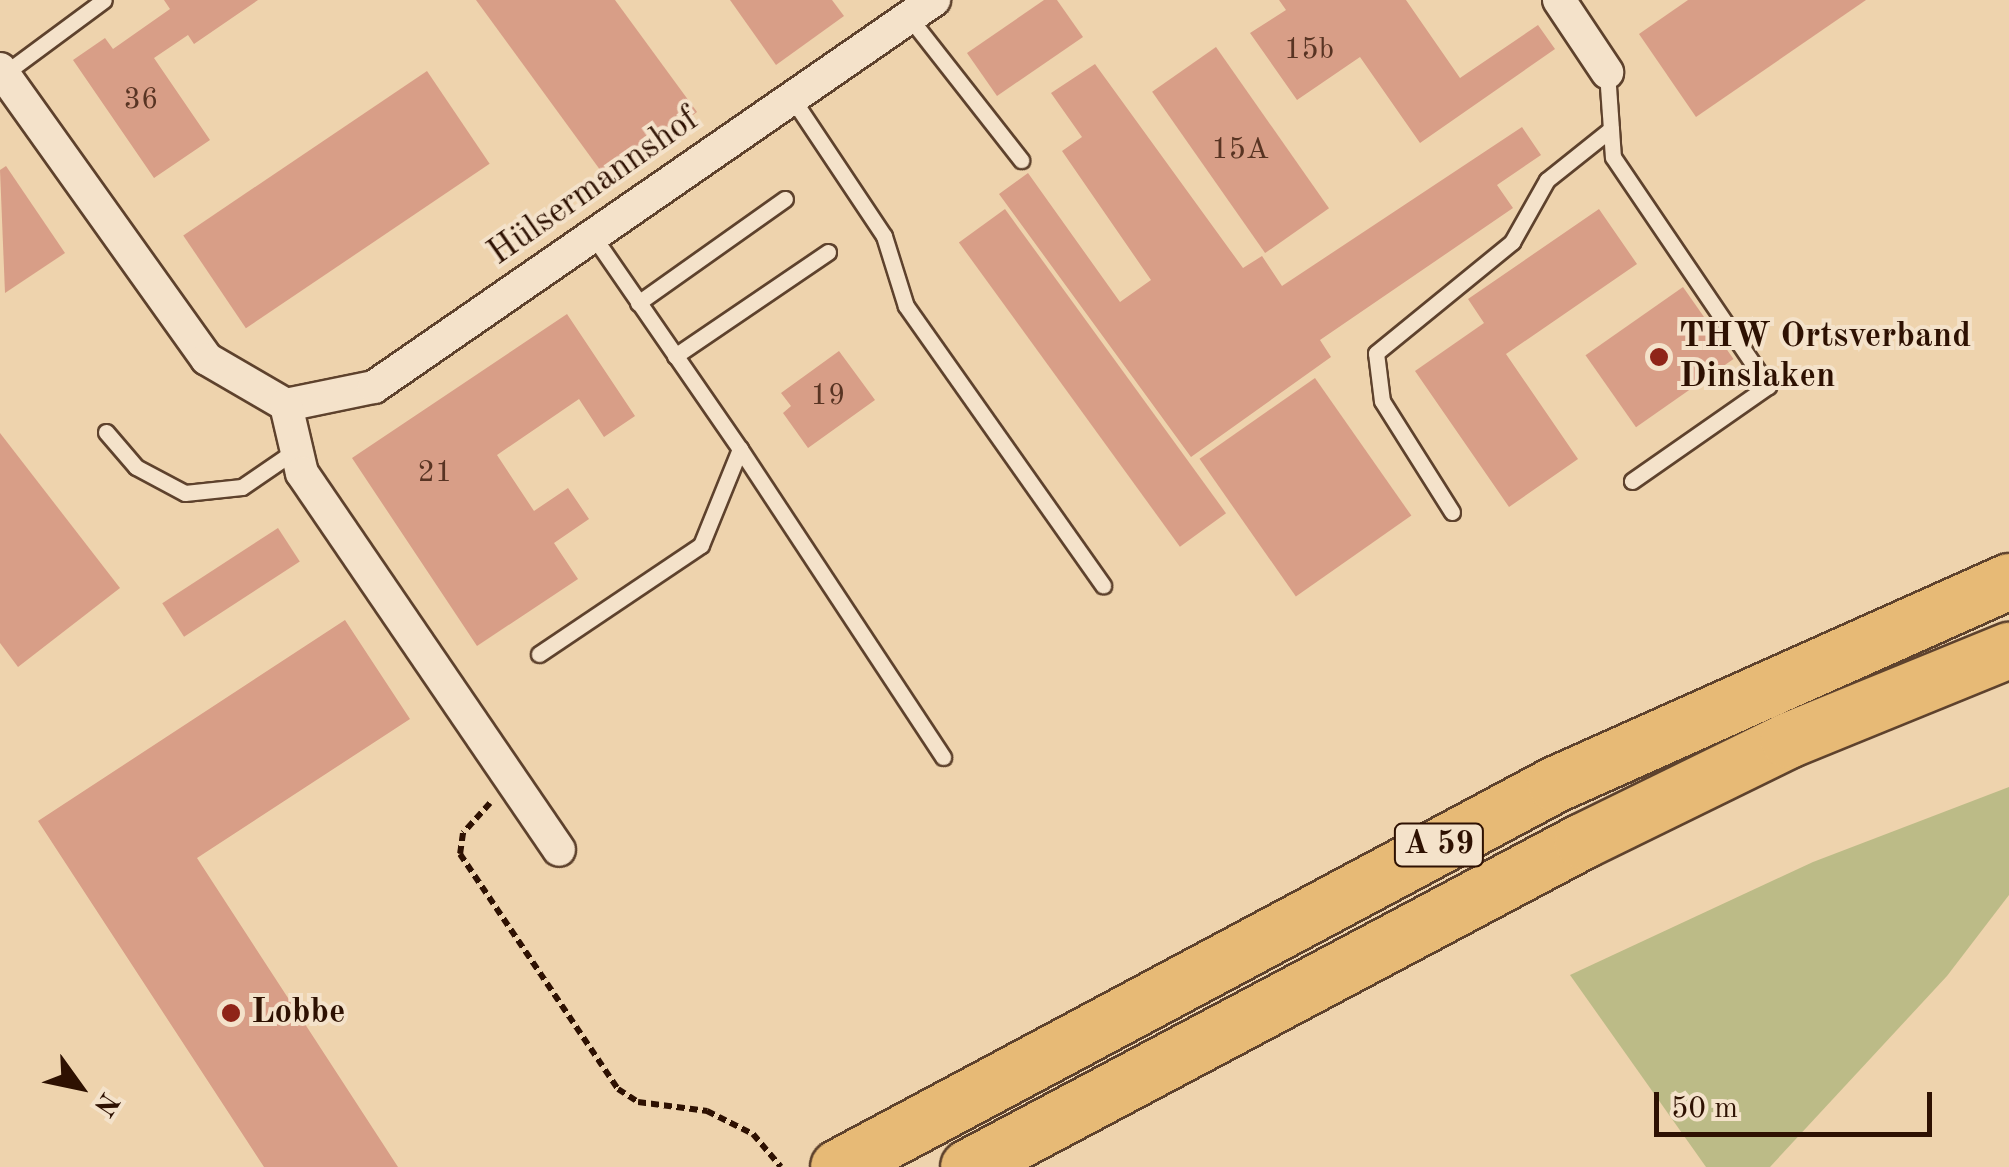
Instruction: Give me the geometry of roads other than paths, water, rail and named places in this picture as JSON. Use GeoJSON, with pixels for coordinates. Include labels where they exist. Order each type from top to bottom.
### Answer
{"type":"FeatureCollection","features":[{"type":"Feature","properties":{"kind":"highway","name":"A 59"},"geometry":{"type":"LineString","coordinates":[[838,1167],[1555,784],[2009,582]]}},
{"type":"Feature","properties":{"kind":"highway","name":"A 59"},"geometry":{"type":"LineString","coordinates":[[968,1167],[1582,841],[1788,740],[2009,650]]}},
{"type":"Feature","properties":{"kind":"street"},"geometry":{"type":"LineString","coordinates":[[1559,0],[1607,72]]}},
{"type":"Feature","properties":{"kind":"street","name":"Hülsermannshof"},"geometry":{"type":"LineString","coordinates":[[286,405],[374,388],[921,9]]}},
{"type":"Feature","properties":{"kind":"street"},"geometry":{"type":"LineString","coordinates":[[2,71],[207,359],[286,405],[302,473],[559,850]]}},
{"type":"Feature","properties":{"kind":"lane"},"geometry":{"type":"LineString","coordinates":[[2,71],[104,0]]}},
{"type":"Feature","properties":{"kind":"lane"},"geometry":{"type":"LineString","coordinates":[[921,9],[1021,160]]}},
{"type":"Feature","properties":{"kind":"lane"},"geometry":{"type":"LineString","coordinates":[[1607,72],[1614,157],[1768,386],[1632,481]]}},
{"type":"Feature","properties":{"kind":"lane"},"geometry":{"type":"LineString","coordinates":[[792,98],[884,236],[906,306],[1103,586]]}},
{"type":"Feature","properties":{"kind":"lane"},"geometry":{"type":"LineString","coordinates":[[1452,512],[1382,401],[1376,353],[1512,242],[1547,180],[1611,130]]}},
{"type":"Feature","properties":{"kind":"lane"},"geometry":{"type":"LineString","coordinates":[[638,302],[785,199]]}},
{"type":"Feature","properties":{"kind":"lane"},"geometry":{"type":"LineString","coordinates":[[593,236],[740,449],[943,757]]}},
{"type":"Feature","properties":{"kind":"lane"},"geometry":{"type":"LineString","coordinates":[[675,356],[828,252]]}},
{"type":"Feature","properties":{"kind":"lane"},"geometry":{"type":"LineString","coordinates":[[106,432],[136,467],[185,493],[242,487],[296,450]]}},
{"type":"Feature","properties":{"kind":"lane"},"geometry":{"type":"LineString","coordinates":[[539,654],[702,544],[740,449]]}},
{"type":"Feature","properties":{"kind":"place","name":"THW Ortsverband Dinslaken"},"geometry":{"type":"Point","coordinates":[1659,357]}},
{"type":"Feature","properties":{"kind":"place","name":"Lobbe"},"geometry":{"type":"Point","coordinates":[231,1013]}}]}
